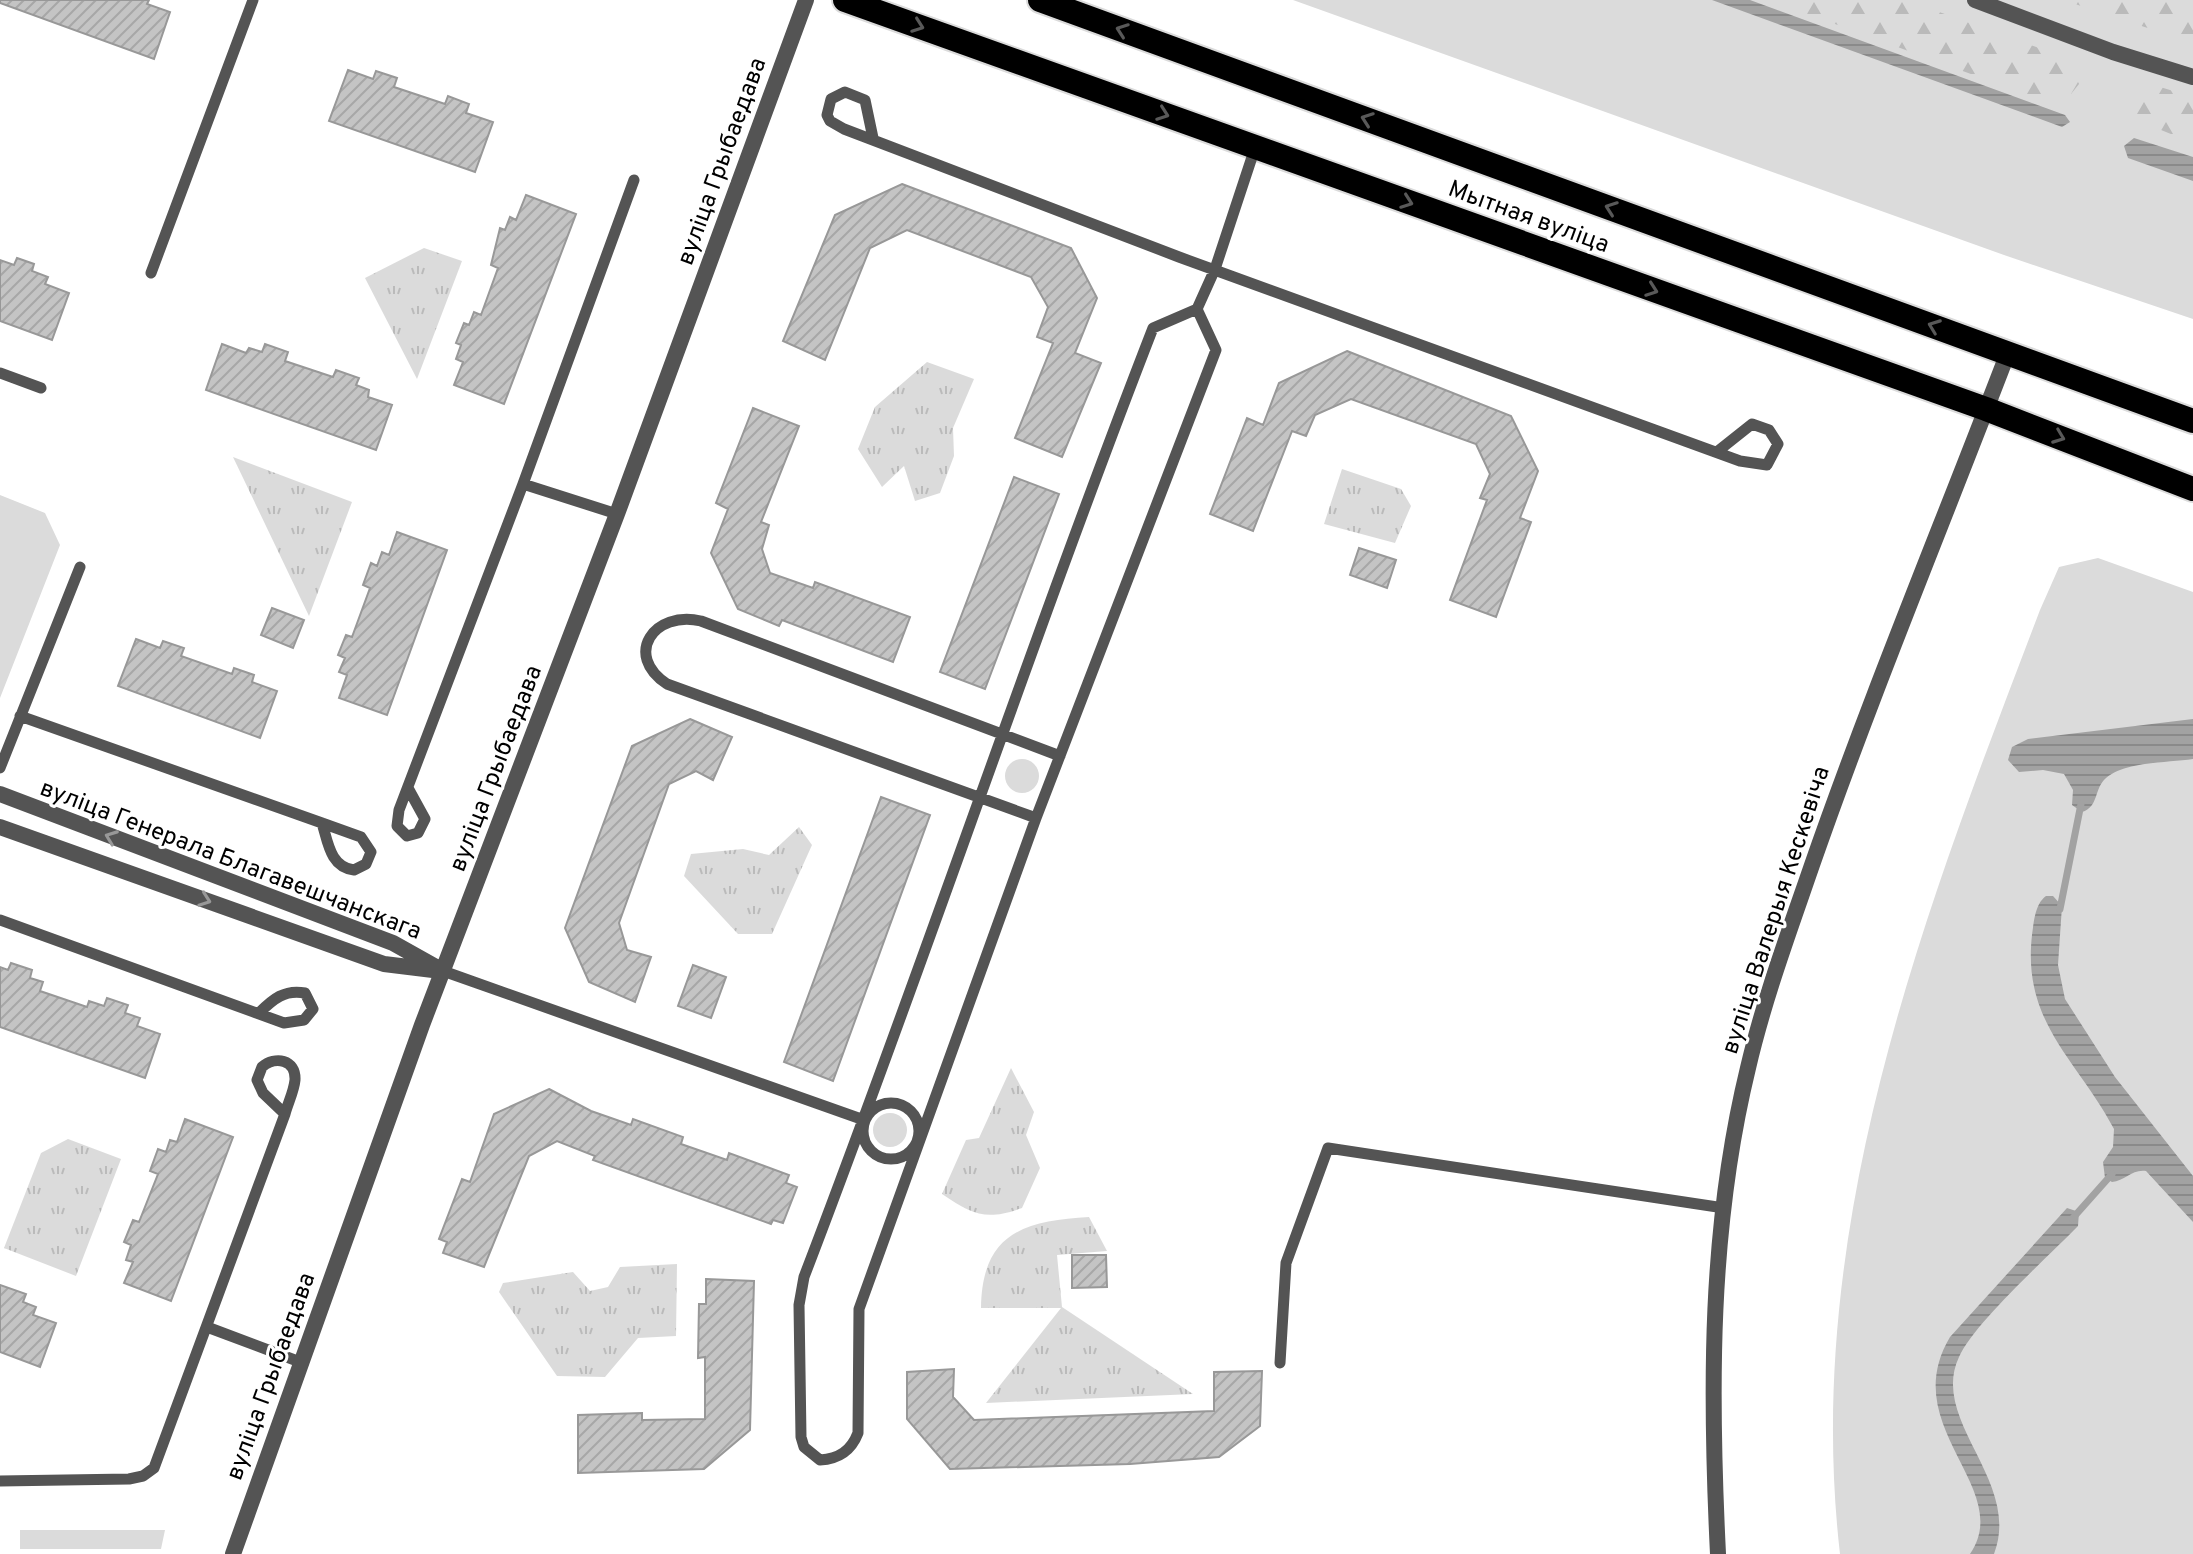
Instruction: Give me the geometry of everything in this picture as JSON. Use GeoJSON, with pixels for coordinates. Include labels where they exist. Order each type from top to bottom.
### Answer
{"type":"FeatureCollection","features":[{"type":"Feature","properties":{"kind":"highway","name":"Мытная вуліца"},"geometry":{"type":"LineString","coordinates":[[845,0],[1986,409],[2193,489]]}},
{"type":"Feature","properties":{"kind":"highway","name":"Мытная вуліца"},"geometry":{"type":"LineString","coordinates":[[1040,0],[2193,421]]}},
{"type":"Feature","properties":{"kind":"street","name":"вуліца Грыбаедава"},"geometry":{"type":"LineString","coordinates":[[233,1554],[443,971],[617,514],[806,0]]}},
{"type":"Feature","properties":{"kind":"street"},"geometry":{"type":"LineString","coordinates":[[1975,0],[2113,52],[2193,77]]}},
{"type":"Feature","properties":{"kind":"street","name":"вуліца Валерыя Кескевіча"},"geometry":{"type":"LineString","coordinates":[[1718,1554],[1711,1416],[1712,1322],[1724,1208],[1748,1068],[1775,972],[1839,789],[2007,355]]}},
{"type":"Feature","properties":{"kind":"street","name":"вуліца Генерала Благавешчанскага"},"geometry":{"type":"LineString","coordinates":[[0,794],[393,943],[443,971]]}},
{"type":"Feature","properties":{"kind":"street"},"geometry":{"type":"LineString","coordinates":[[0,827],[384,964],[443,971]]}},
{"type":"Feature","properties":{"kind":"lane"},"geometry":{"type":"LineString","coordinates":[[151,273],[253,0]]}},
{"type":"Feature","properties":{"kind":"lane"},"geometry":{"type":"LineString","coordinates":[[873,138],[865,100],[845,92],[831,99],[826,106],[830,121],[873,138],[1215,269],[1740,461],[1767,465],[1778,444],[1769,430],[1752,424],[1718,451]]}},
{"type":"Feature","properties":{"kind":"lane"},"geometry":{"type":"LineString","coordinates":[[1197,309],[1216,350],[1036,818],[859,1309],[858,1433],[843,1454],[820,1460],[804,1447],[801,1437],[799,1305],[804,1277],[864,1120],[977,798],[1153,328],[1197,309],[1215,269],[1255,148]]}},
{"type":"Feature","properties":{"kind":"lane"},"geometry":{"type":"LineString","coordinates":[[408,788],[634,180]]}},
{"type":"Feature","properties":{"kind":"lane"},"geometry":{"type":"LineString","coordinates":[[0,373],[41,388]]}},
{"type":"Feature","properties":{"kind":"lane"},"geometry":{"type":"LineString","coordinates":[[523,484],[617,514]]}},
{"type":"Feature","properties":{"kind":"lane"},"geometry":{"type":"LineString","coordinates":[[0,768],[80,567]]}},
{"type":"Feature","properties":{"kind":"lane"},"geometry":{"type":"LineString","coordinates":[[1036,818],[667,684],[648,667],[645,653],[649,638],[659,626],[672,619],[701,621],[1060,756]]}},
{"type":"Feature","properties":{"kind":"lane"},"geometry":{"type":"LineString","coordinates":[[20,716],[322,823],[366,840],[371,852],[366,864],[354,870],[341,866],[332,855],[322,823]]}},
{"type":"Feature","properties":{"kind":"lane"},"geometry":{"type":"LineString","coordinates":[[0,920],[259,1013]]}},
{"type":"Feature","properties":{"kind":"lane"},"geometry":{"type":"LineString","coordinates":[[443,971],[864,1120]]}},
{"type":"Feature","properties":{"kind":"lane"},"geometry":{"type":"LineString","coordinates":[[0,1481],[129,1479],[149,1473],[158,1461],[285,1114],[295,1076],[288,1064],[276,1059],[262,1067],[257,1080],[263,1093],[285,1114]]}},
{"type":"Feature","properties":{"kind":"lane"},"geometry":{"type":"LineString","coordinates":[[897,1103],[906,1106],[918,1122],[918,1141],[913,1150],[895,1159],[876,1155],[864,1140],[864,1120],[878,1105],[897,1103]]}},
{"type":"Feature","properties":{"kind":"lane"},"geometry":{"type":"LineString","coordinates":[[1280,1363],[1286,1263],[1328,1148],[1724,1208]]}},
{"type":"Feature","properties":{"kind":"lane"},"geometry":{"type":"LineString","coordinates":[[207,1327],[300,1362]]}},
{"type":"Feature","properties":{"kind":"green space"},"geometry":{"type":"Polygon","coordinates":[[[1293,0],[2193,0],[2193,319],[2004,255],[1293,0]]]}},
{"type":"Feature","properties":{"kind":"green space"},"geometry":{"type":"Polygon","coordinates":[[[1770,0],[1906,0],[2064,57],[2078,74],[2079,84],[2067,99],[2047,102],[1770,0]]]}},
{"type":"Feature","properties":{"kind":"green space"},"geometry":{"type":"Polygon","coordinates":[[[2063,0],[2193,0],[2193,43],[2063,0]]]}},
{"type":"Feature","properties":{"kind":"green space"},"geometry":{"type":"Polygon","coordinates":[[[2147,83],[2193,97],[2193,143],[2134,119],[2128,99],[2147,83]]]}},
{"type":"Feature","properties":{"kind":"green space"},"geometry":{"type":"Polygon","coordinates":[[[424,248],[462,261],[417,379],[365,278],[424,248]]]}},
{"type":"Feature","properties":{"kind":"green space"},"geometry":{"type":"Polygon","coordinates":[[[927,362],[974,379],[953,428],[954,456],[940,493],[915,501],[904,466],[882,487],[858,449],[875,407],[927,362]]]}},
{"type":"Feature","properties":{"kind":"green space"},"geometry":{"type":"Polygon","coordinates":[[[233,457],[352,502],[309,616],[233,457]]]}},
{"type":"Feature","properties":{"kind":"green space"},"geometry":{"type":"Polygon","coordinates":[[[1342,469],[1401,489],[1411,506],[1395,543],[1324,524],[1342,469]]]}},
{"type":"Feature","properties":{"kind":"green space"},"geometry":{"type":"Polygon","coordinates":[[[0,495],[45,513],[60,545],[0,698],[0,495]]]}},
{"type":"Feature","properties":{"kind":"green space"},"geometry":{"type":"Polygon","coordinates":[[[2098,558],[2193,592],[2193,1554],[1840,1554],[1833,1431],[1839,1310],[1856,1190],[1883,1072],[1916,954],[1955,838],[2040,610],[2059,567],[2098,558]]]}},
{"type":"Feature","properties":{"kind":"green space"},"geometry":{"type":"Polygon","coordinates":[[[1022,759],[1034,764],[1039,776],[1034,788],[1022,793],[1010,788],[1005,776],[1010,764],[1022,759]]]}},
{"type":"Feature","properties":{"kind":"green space"},"geometry":{"type":"Polygon","coordinates":[[[799,827],[812,845],[772,934],[738,934],[684,876],[691,854],[743,849],[769,855],[799,827]]]}},
{"type":"Feature","properties":{"kind":"green space"},"geometry":{"type":"Polygon","coordinates":[[[1011,1068],[1034,1112],[1026,1135],[1040,1168],[1022,1208],[999,1214],[980,1214],[942,1194],[966,1140],[979,1138],[1011,1068]]]}},
{"type":"Feature","properties":{"kind":"green space"},"geometry":{"type":"Polygon","coordinates":[[[890,1113],[902,1118],[907,1130],[902,1142],[890,1147],[878,1142],[873,1130],[878,1118],[890,1113]]]}},
{"type":"Feature","properties":{"kind":"green space"},"geometry":{"type":"Polygon","coordinates":[[[68,1139],[121,1159],[76,1276],[4,1248],[41,1153],[68,1139]]]}},
{"type":"Feature","properties":{"kind":"green space"},"geometry":{"type":"Polygon","coordinates":[[[1089,1217],[1107,1251],[1057,1255],[1062,1307],[1193,1394],[986,1403],[1061,1308],[981,1308],[983,1282],[989,1262],[1011,1236],[1027,1228],[1045,1222],[1089,1217]]]}},
{"type":"Feature","properties":{"kind":"green space"},"geometry":{"type":"Polygon","coordinates":[[[677,1264],[676,1336],[638,1338],[605,1377],[557,1376],[499,1292],[503,1283],[573,1272],[590,1291],[608,1287],[620,1267],[677,1264]]]}},
{"type":"Feature","properties":{"kind":"green space"},"geometry":{"type":"Polygon","coordinates":[[[20,1530],[165,1530],[161,1549],[20,1549],[20,1530]]]}},
{"type":"Feature","properties":{"kind":"shaded area"},"geometry":{"type":"Polygon","coordinates":[[[1712,0],[1750,0],[2065,115],[2070,122],[2062,127],[1712,0]]]}},
{"type":"Feature","properties":{"kind":"shaded area"},"geometry":{"type":"Polygon","coordinates":[[[2134,138],[2193,157],[2193,181],[2128,158],[2124,146],[2134,138]]]}},
{"type":"Feature","properties":{"kind":"shaded area"},"geometry":{"type":"Polygon","coordinates":[[[2193,719],[2193,759],[2114,772],[2102,782],[2091,806],[2082,812],[2072,805],[2073,790],[2064,774],[2043,770],[2019,772],[2008,760],[2012,747],[2028,739],[2193,719]]]}},
{"type":"Feature","properties":{"kind":"shaded area"},"geometry":{"type":"Polygon","coordinates":[[[2046,896],[2053,896],[2062,906],[2058,965],[2065,999],[2115,1077],[2193,1176],[2193,1222],[2146,1171],[2112,1182],[2105,1178],[2103,1162],[2113,1147],[2114,1129],[2055,1039],[2035,993],[2031,966],[2032,935],[2037,908],[2046,896]]]}},
{"type":"Feature","properties":{"kind":"shaded area"},"geometry":{"type":"Polygon","coordinates":[[[2067,1208],[2079,1212],[2078,1226],[1996,1308],[1959,1357],[1953,1381],[1956,1405],[1996,1501],[1999,1527],[1994,1554],[1970,1554],[1980,1529],[1978,1505],[1944,1428],[1937,1400],[1937,1369],[1950,1337],[2067,1208]]]}},
{"type":"Feature","properties":{"kind":"building"},"geometry":{"type":"Polygon","coordinates":[[[0,0],[149,0],[147,4],[170,12],[154,59],[0,3],[0,0]]]}},
{"type":"Feature","properties":{"kind":"building"},"geometry":{"type":"Polygon","coordinates":[[[348,70],[373,79],[376,71],[397,78],[394,87],[445,104],[448,96],[469,104],[466,113],[493,122],[475,172],[329,121],[348,70]]]}},
{"type":"Feature","properties":{"kind":"building"},"geometry":{"type":"Polygon","coordinates":[[[902,184],[1071,248],[1097,298],[1075,353],[1101,363],[1062,457],[1015,438],[1053,343],[1037,337],[1048,307],[1031,277],[907,230],[870,248],[825,360],[783,341],[835,215],[902,184]]]}},
{"type":"Feature","properties":{"kind":"building"},"geometry":{"type":"Polygon","coordinates":[[[526,195],[576,214],[504,404],[454,385],[463,362],[456,359],[461,345],[456,343],[464,323],[469,325],[474,312],[481,315],[498,268],[491,265],[500,228],[505,230],[510,217],[516,220],[526,195]]]}},
{"type":"Feature","properties":{"kind":"building"},"geometry":{"type":"Polygon","coordinates":[[[17,258],[34,264],[32,271],[48,277],[45,284],[69,293],[52,340],[0,321],[0,260],[14,265],[17,258]]]}},
{"type":"Feature","properties":{"kind":"building"},"geometry":{"type":"Polygon","coordinates":[[[222,344],[246,353],[249,348],[262,352],[265,344],[288,352],[285,361],[333,377],[336,370],[359,378],[356,385],[369,390],[368,397],[392,405],[376,450],[206,390],[222,344]]]}},
{"type":"Feature","properties":{"kind":"building"},"geometry":{"type":"Polygon","coordinates":[[[1347,351],[1511,416],[1538,471],[1520,518],[1531,522],[1496,617],[1450,600],[1487,500],[1480,498],[1490,474],[1476,444],[1351,399],[1315,415],[1306,436],[1292,431],[1253,531],[1210,514],[1247,418],[1263,425],[1279,383],[1347,351]]]}},
{"type":"Feature","properties":{"kind":"building"},"geometry":{"type":"Polygon","coordinates":[[[753,408],[799,426],[761,522],[769,525],[762,549],[770,573],[813,588],[815,582],[910,617],[893,662],[782,620],[779,626],[738,609],[711,553],[728,509],[716,503],[753,408]]]}},
{"type":"Feature","properties":{"kind":"building"},"geometry":{"type":"Polygon","coordinates":[[[1014,477],[1059,494],[985,689],[940,672],[1014,477]]]}},
{"type":"Feature","properties":{"kind":"building"},"geometry":{"type":"Polygon","coordinates":[[[397,532],[447,550],[387,715],[339,698],[347,675],[339,672],[345,658],[338,655],[346,635],[352,637],[370,588],[363,585],[371,563],[377,566],[382,552],[389,555],[397,532]]]}},
{"type":"Feature","properties":{"kind":"building"},"geometry":{"type":"Polygon","coordinates":[[[1359,548],[1396,560],[1387,588],[1350,575],[1359,548]]]}},
{"type":"Feature","properties":{"kind":"building"},"geometry":{"type":"Polygon","coordinates":[[[272,608],[304,620],[293,648],[261,635],[272,608]]]}},
{"type":"Feature","properties":{"kind":"building"},"geometry":{"type":"Polygon","coordinates":[[[136,639],[160,648],[163,641],[184,648],[181,656],[232,674],[234,668],[254,675],[252,682],[277,691],[260,738],[118,686],[136,639]]]}},
{"type":"Feature","properties":{"kind":"building"},"geometry":{"type":"Polygon","coordinates":[[[690,719],[732,737],[713,780],[696,771],[669,784],[619,923],[627,950],[651,957],[635,1002],[589,982],[565,928],[632,746],[690,719]]]}},
{"type":"Feature","properties":{"kind":"building"},"geometry":{"type":"Polygon","coordinates":[[[881,797],[930,815],[833,1081],[784,1062],[881,797]]]}},
{"type":"Feature","properties":{"kind":"building"},"geometry":{"type":"Polygon","coordinates":[[[11,963],[32,970],[30,978],[43,982],[40,991],[87,1007],[89,1001],[104,1006],[107,998],[128,1005],[125,1013],[140,1018],[137,1026],[160,1034],[145,1078],[0,1027],[0,967],[8,970],[11,963]]]}},
{"type":"Feature","properties":{"kind":"building"},"geometry":{"type":"Polygon","coordinates":[[[693,965],[726,977],[711,1018],[678,1006],[693,965]]]}},
{"type":"Feature","properties":{"kind":"building"},"geometry":{"type":"Polygon","coordinates":[[[549,1089],[591,1111],[631,1125],[633,1119],[683,1137],[681,1144],[727,1160],[729,1153],[789,1175],[786,1183],[797,1187],[783,1223],[773,1220],[771,1224],[593,1160],[595,1156],[557,1141],[529,1156],[484,1267],[443,1253],[447,1242],[439,1239],[462,1179],[470,1182],[494,1114],[549,1089]]]}},
{"type":"Feature","properties":{"kind":"building"},"geometry":{"type":"Polygon","coordinates":[[[185,1119],[233,1137],[171,1301],[124,1283],[133,1262],[126,1260],[131,1245],[124,1242],[133,1220],[139,1222],[158,1174],[150,1171],[158,1149],[166,1152],[170,1140],[177,1142],[185,1119]]]}},
{"type":"Feature","properties":{"kind":"building"},"geometry":{"type":"Polygon","coordinates":[[[1072,1255],[1106,1255],[1107,1287],[1072,1288],[1072,1255]]]}},
{"type":"Feature","properties":{"kind":"building"},"geometry":{"type":"Polygon","coordinates":[[[706,1279],[754,1281],[750,1430],[704,1469],[578,1473],[578,1415],[642,1413],[642,1420],[705,1419],[705,1357],[698,1358],[699,1304],[706,1304],[706,1279]]]}},
{"type":"Feature","properties":{"kind":"building"},"geometry":{"type":"Polygon","coordinates":[[[0,1285],[26,1294],[23,1302],[36,1307],[33,1315],[56,1323],[40,1367],[0,1352],[0,1285]]]}},
{"type":"Feature","properties":{"kind":"building"},"geometry":{"type":"Polygon","coordinates":[[[954,1369],[953,1397],[974,1420],[1214,1411],[1214,1372],[1262,1371],[1260,1426],[1219,1457],[1130,1464],[950,1469],[907,1419],[907,1372],[954,1369]]]}},
{"type":"Feature","properties":{"kind":"waterway"},"geometry":{"type":"LineString","coordinates":[[2060,909],[2081,804]]}},
{"type":"Feature","properties":{"kind":"waterway"},"geometry":{"type":"LineString","coordinates":[[2072,1219],[2112,1174]]}}]}
